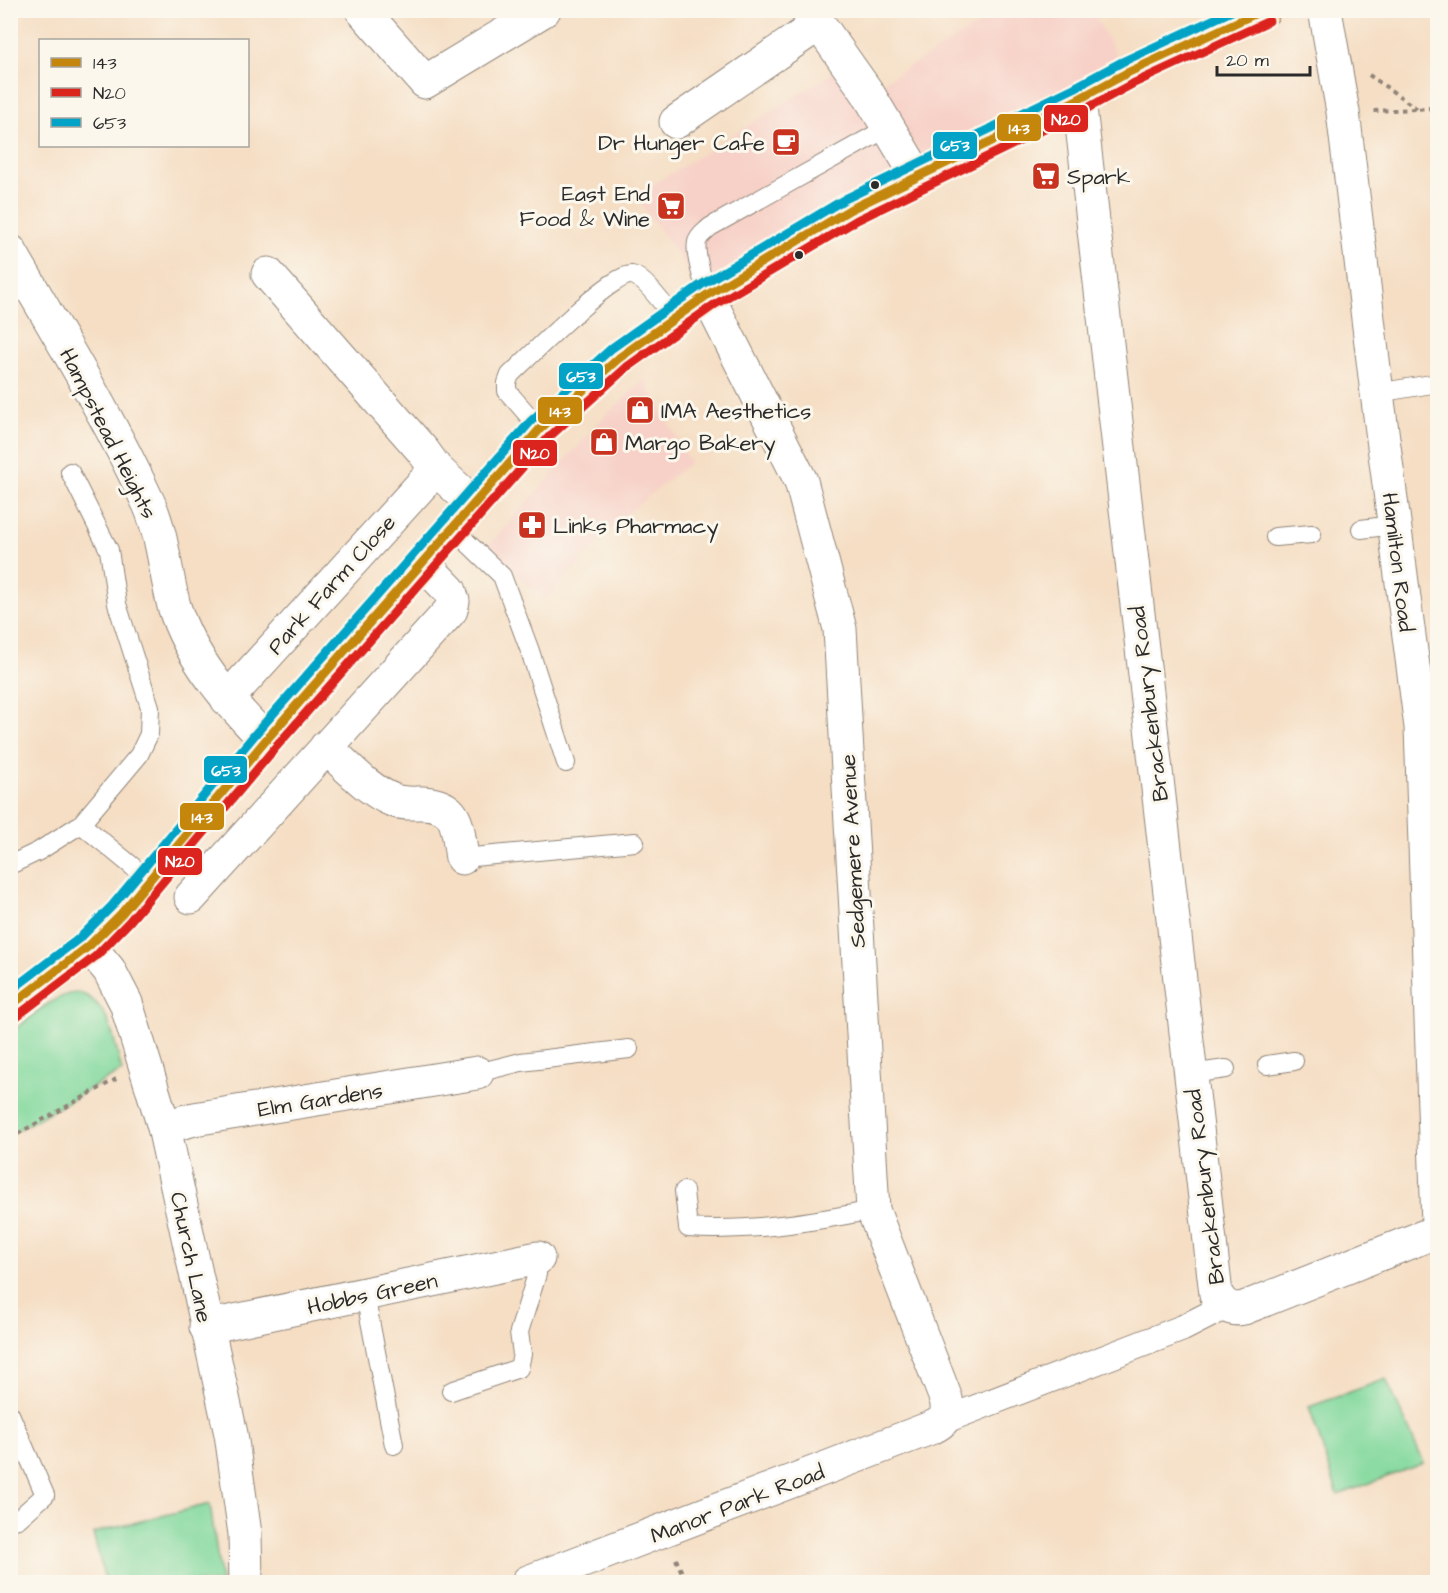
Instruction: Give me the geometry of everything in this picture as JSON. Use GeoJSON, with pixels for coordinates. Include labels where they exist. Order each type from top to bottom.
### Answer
{"type":"FeatureCollection","features":[{"type":"Feature","properties":{"kind":"main road"},"geometry":{"type":"LineString","coordinates":[[10,1006],[89,946],[121,915],[266,740],[540,429],[619,358],[707,295],[851,209],[1079,99],[1127,73],[1264,10]]}},
{"type":"Feature","properties":{"kind":"street"},"geometry":{"type":"LineString","coordinates":[[362,10],[425,82],[544,10]]}},
{"type":"Feature","properties":{"kind":"street","name":"Hamilton Road"},"geometry":{"type":"LineString","coordinates":[[1325,10],[1344,112],[1394,525],[1429,726],[1437,1225]]}},
{"type":"Feature","properties":{"kind":"street"},"geometry":{"type":"LineString","coordinates":[[676,122],[813,17],[889,127],[918,177]]}},
{"type":"Feature","properties":{"kind":"street","name":"Brackenbury Road"},"geometry":{"type":"LineString","coordinates":[[1079,99],[1214,1286],[1220,1300],[1226,1306]]}},
{"type":"Feature","properties":{"kind":"street","name":"Hampstead Heights"},"geometry":{"type":"LineString","coordinates":[[10,251],[96,398],[150,506],[166,562],[179,621],[195,652],[227,699],[266,740]]}},
{"type":"Feature","properties":{"kind":"street"},"geometry":{"type":"LineString","coordinates":[[268,274],[423,451],[436,469],[474,504]]}},
{"type":"Feature","properties":{"kind":"street","name":"Sedgemere Avenue"},"geometry":{"type":"LineString","coordinates":[[707,295],[801,481],[840,629],[873,1210],[946,1399],[948,1406],[945,1420]]}},
{"type":"Feature","properties":{"kind":"street","name":"Park Farm Close"},"geometry":{"type":"LineString","coordinates":[[227,699],[436,469]]}},
{"type":"Feature","properties":{"kind":"street"},"geometry":{"type":"LineString","coordinates":[[192,897],[451,610],[453,601],[450,591],[422,562]]}},
{"type":"Feature","properties":{"kind":"street"},"geometry":{"type":"LineString","coordinates":[[326,747],[378,792],[397,802],[437,804],[448,810],[455,819],[462,858]]}},
{"type":"Feature","properties":{"kind":"street","name":"Church Lane"},"geometry":{"type":"LineString","coordinates":[[89,946],[117,983],[126,1004],[164,1127],[231,1434],[244,1534],[246,1582]]}},
{"type":"Feature","properties":{"kind":"street","name":"Elm Gardens"},"geometry":{"type":"LineString","coordinates":[[164,1127],[194,1119],[477,1073]]}},
{"type":"Feature","properties":{"kind":"street"},"geometry":{"type":"LineString","coordinates":[[945,1420],[1183,1328],[1226,1306],[1235,1310],[1244,1308],[1437,1231]]}},
{"type":"Feature","properties":{"kind":"street","name":"Hobbs Green"},"geometry":{"type":"LineString","coordinates":[[206,1327],[538,1258]]}},
{"type":"Feature","properties":{"kind":"street","name":"Manor Park Road"},"geometry":{"type":"LineString","coordinates":[[528,1582],[933,1427],[945,1420]]}},
{"type":"Feature","properties":{"kind":"lane"},"geometry":{"type":"LineString","coordinates":[[707,295],[697,254],[697,243],[700,236],[711,227],[889,127]]}},
{"type":"Feature","properties":{"kind":"lane"},"geometry":{"type":"LineString","coordinates":[[540,429],[507,391],[507,383],[510,375],[580,309],[623,275],[632,274],[642,280],[674,318]]}},
{"type":"Feature","properties":{"kind":"lane"},"geometry":{"type":"LineString","coordinates":[[1377,393],[1437,383]]}},
{"type":"Feature","properties":{"kind":"lane"},"geometry":{"type":"LineString","coordinates":[[10,865],[39,851],[81,824],[139,755],[149,734],[150,707],[117,604],[109,550],[70,472]]}},
{"type":"Feature","properties":{"kind":"lane"},"geometry":{"type":"LineString","coordinates":[[1362,529],[1394,525]]}},
{"type":"Feature","properties":{"kind":"lane"},"geometry":{"type":"LineString","coordinates":[[452,528],[502,576],[530,651],[566,763]]}},
{"type":"Feature","properties":{"kind":"lane"},"geometry":{"type":"LineString","coordinates":[[1275,537],[1312,534]]}},
{"type":"Feature","properties":{"kind":"lane"},"geometry":{"type":"LineString","coordinates":[[81,824],[149,880]]}},
{"type":"Feature","properties":{"kind":"lane"},"geometry":{"type":"LineString","coordinates":[[462,858],[635,842]]}},
{"type":"Feature","properties":{"kind":"lane"},"geometry":{"type":"LineString","coordinates":[[477,1073],[521,1062],[629,1049]]}},
{"type":"Feature","properties":{"kind":"lane"},"geometry":{"type":"LineString","coordinates":[[1267,1065],[1294,1061]]}},
{"type":"Feature","properties":{"kind":"lane"},"geometry":{"type":"LineString","coordinates":[[1190,1074],[1226,1070]]}},
{"type":"Feature","properties":{"kind":"lane"},"geometry":{"type":"LineString","coordinates":[[684,1191],[688,1228],[806,1223],[873,1210]]}},
{"type":"Feature","properties":{"kind":"lane"},"geometry":{"type":"LineString","coordinates":[[451,1391],[519,1368],[522,1354],[519,1332],[537,1274],[538,1258]]}},
{"type":"Feature","properties":{"kind":"lane"},"geometry":{"type":"LineString","coordinates":[[365,1295],[394,1444]]}},
{"type":"Feature","properties":{"kind":"lane"},"geometry":{"type":"LineString","coordinates":[[10,1414],[45,1495],[18,1519],[10,1521]]}},
{"type":"Feature","properties":{"kind":"path"},"geometry":{"type":"LineString","coordinates":[[1332,48],[1419,110]]}},
{"type":"Feature","properties":{"kind":"path"},"geometry":{"type":"LineString","coordinates":[[1344,112],[1419,110],[1436,107]]}},
{"type":"Feature","properties":{"kind":"path"},"geometry":{"type":"LineString","coordinates":[[10,1138],[144,1063]]}},
{"type":"Feature","properties":{"kind":"shaded area"},"geometry":{"type":"Polygon","coordinates":[[[1002,11],[1092,11],[1127,73],[707,295],[635,196],[847,64],[867,92],[1002,11]]]}},
{"type":"Feature","properties":{"kind":"shaded area"},"geometry":{"type":"Polygon","coordinates":[[[644,380],[690,462],[622,518],[544,600],[487,547],[604,417],[644,380]]]}},
{"type":"Feature","properties":{"kind":"green space"},"geometry":{"type":"Polygon","coordinates":[[[78,992],[98,1005],[104,1014],[113,1036],[122,1071],[11,1134],[11,1033],[50,1003],[78,992]]]}},
{"type":"Feature","properties":{"kind":"green space"},"geometry":{"type":"Polygon","coordinates":[[[1386,1379],[1424,1463],[1338,1495],[1309,1407],[1386,1379]]]}},
{"type":"Feature","properties":{"kind":"green space"},"geometry":{"type":"Polygon","coordinates":[[[210,1504],[221,1582],[105,1580],[93,1533],[210,1504]]]}},
{"type":"Feature","properties":{"kind":"transit line","name":"653"},"geometry":{"type":"LineString","coordinates":[[10,991],[81,937],[112,906],[257,732],[531,421],[612,348],[701,285],[845,199],[1074,88],[1122,62],[1234,10]]}},
{"type":"Feature","properties":{"kind":"transit line","name":"143"},"geometry":{"type":"LineString","coordinates":[[10,1006],[89,946],[121,914],[266,740],[540,429],[619,358],[707,295],[851,209],[1079,99],[1127,73],[1263,10]]}},
{"type":"Feature","properties":{"kind":"transit line","name":"N20"},"geometry":{"type":"LineString","coordinates":[[17,1016],[96,956],[129,922],[275,748],[549,437],[627,367],[714,305],[857,220],[1084,110],[1132,84],[1269,21]]}},
{"type":"Feature","properties":{"kind":"place","name":"Dr Hunger Cafe"},"geometry":{"type":"Point","coordinates":[786,142]}},
{"type":"Feature","properties":{"kind":"place","name":"Spark"},"geometry":{"type":"Point","coordinates":[1046,176]}},
{"type":"Feature","properties":{"kind":"place","name":"East End Food & Wine"},"geometry":{"type":"Point","coordinates":[671,206]}},
{"type":"Feature","properties":{"kind":"place","name":"IMA Aesthetics"},"geometry":{"type":"Point","coordinates":[640,410]}},
{"type":"Feature","properties":{"kind":"place","name":"Margo Bakery"},"geometry":{"type":"Point","coordinates":[604,442]}},
{"type":"Feature","properties":{"kind":"place","name":"Links Pharmacy"},"geometry":{"type":"Point","coordinates":[532,525]}}]}
